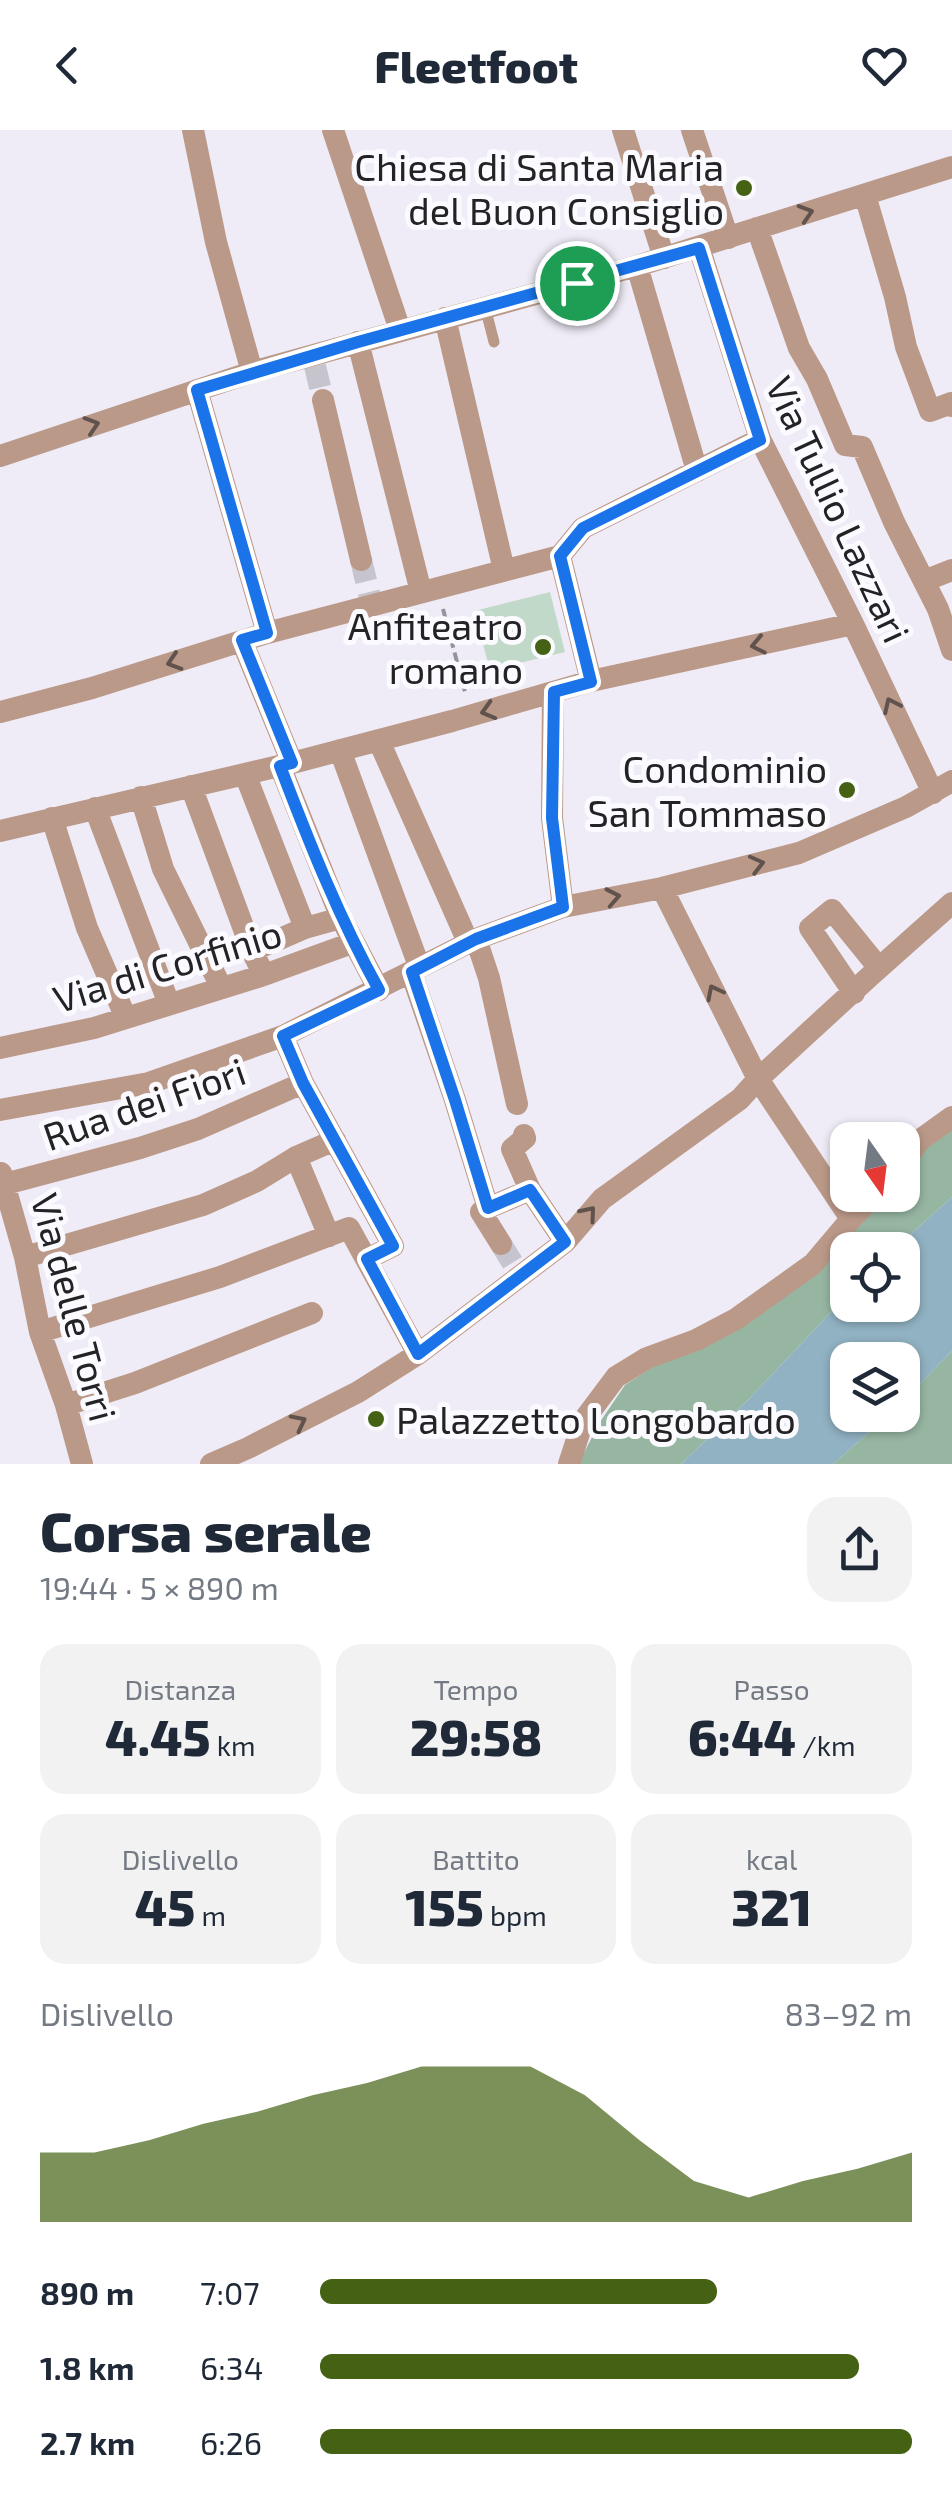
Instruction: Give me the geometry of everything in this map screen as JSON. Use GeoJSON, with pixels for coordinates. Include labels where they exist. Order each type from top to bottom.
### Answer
{"type":"FeatureCollection","features":[{"type":"Feature","properties":{"kind":"street"},"geometry":{"type":"LineString","coordinates":[[193,130],[216,242],[252,372]]}},
{"type":"Feature","properties":{"kind":"street"},"geometry":{"type":"LineString","coordinates":[[333,130],[400,330]]}},
{"type":"Feature","properties":{"kind":"street"},"geometry":{"type":"LineString","coordinates":[[624,130],[664,258]]}},
{"type":"Feature","properties":{"kind":"street"},"geometry":{"type":"LineString","coordinates":[[692,130],[728,238]]}},
{"type":"Feature","properties":{"kind":"street"},"geometry":{"type":"LineString","coordinates":[[0,456],[252,372],[314,360],[358,342],[699,248],[952,168]]}},
{"type":"Feature","properties":{"kind":"street"},"geometry":{"type":"LineString","coordinates":[[865,194],[906,347],[930,411],[952,406]]}},
{"type":"Feature","properties":{"kind":"street"},"geometry":{"type":"LineString","coordinates":[[757,228],[799,348],[818,380],[846,445],[862,446],[894,522],[938,609],[952,650]]}},
{"type":"Feature","properties":{"kind":"street","name":"Via Tullio Lazzari"},"geometry":{"type":"LineString","coordinates":[[699,248],[760,440],[853,624],[942,787]]}},
{"type":"Feature","properties":{"kind":"street"},"geometry":{"type":"LineString","coordinates":[[636,266],[696,471]]}},
{"type":"Feature","properties":{"kind":"street"},"geometry":{"type":"LineString","coordinates":[[444,318],[504,570]]}},
{"type":"Feature","properties":{"kind":"street"},"geometry":{"type":"LineString","coordinates":[[358,342],[425,591]]}},
{"type":"Feature","properties":{"kind":"street"},"geometry":{"type":"LineString","coordinates":[[197,390],[267,633]]}},
{"type":"Feature","properties":{"kind":"street"},"geometry":{"type":"LineString","coordinates":[[323,400],[361,560]]}},
{"type":"Feature","properties":{"kind":"street"},"geometry":{"type":"LineString","coordinates":[[0,712],[372,603],[560,556],[583,528],[760,440]]}},
{"type":"Feature","properties":{"kind":"street"},"geometry":{"type":"LineString","coordinates":[[560,556],[591,682]]}},
{"type":"Feature","properties":{"kind":"street"},"geometry":{"type":"LineString","coordinates":[[924,581],[952,570]]}},
{"type":"Feature","properties":{"kind":"street"},"geometry":{"type":"LineString","coordinates":[[0,831],[286,764],[591,682],[853,624]]}},
{"type":"Feature","properties":{"kind":"street"},"geometry":{"type":"LineString","coordinates":[[242,640],[341,918],[379,990]]}},
{"type":"Feature","properties":{"kind":"street"},"geometry":{"type":"LineString","coordinates":[[554,692],[552,818],[563,907]]}},
{"type":"Feature","properties":{"kind":"street"},"geometry":{"type":"LineString","coordinates":[[379,740],[489,978],[517,1104]]}},
{"type":"Feature","properties":{"kind":"street"},"geometry":{"type":"LineString","coordinates":[[340,750],[415,969],[488,1208]]}},
{"type":"Feature","properties":{"kind":"street"},"geometry":{"type":"LineString","coordinates":[[245,774],[305,928]]}},
{"type":"Feature","properties":{"kind":"street"},"geometry":{"type":"LineString","coordinates":[[190,786],[264,975]]}},
{"type":"Feature","properties":{"kind":"street"},"geometry":{"type":"LineString","coordinates":[[0,1110],[149,1084],[283,1036],[472,941],[563,907],[662,888],[799,853],[906,808],[942,787]]}},
{"type":"Feature","properties":{"kind":"street"},"geometry":{"type":"LineString","coordinates":[[141,797],[163,869],[221,987]]}},
{"type":"Feature","properties":{"kind":"street"},"geometry":{"type":"LineString","coordinates":[[96,808],[169,1004]]}},
{"type":"Feature","properties":{"kind":"street"},"geometry":{"type":"LineString","coordinates":[[52,818],[87,928],[126,1018]]}},
{"type":"Feature","properties":{"kind":"street"},"geometry":{"type":"LineString","coordinates":[[662,888],[758,1079],[851,1219]]}},
{"type":"Feature","properties":{"kind":"street"},"geometry":{"type":"LineString","coordinates":[[211,1464],[252,1456],[418,1354],[565,1242],[602,1199],[740,1099],[952,903]]}},
{"type":"Feature","properties":{"kind":"street"},"geometry":{"type":"LineString","coordinates":[[854,993],[810,928],[832,910],[879,968]]}},
{"type":"Feature","properties":{"kind":"street"},"geometry":{"type":"LineString","coordinates":[[252,952],[305,928],[341,918]]}},
{"type":"Feature","properties":{"kind":"street","name":"Via di Corfinio"},"geometry":{"type":"LineString","coordinates":[[0,1048],[94,1028],[264,975],[352,942]]}},
{"type":"Feature","properties":{"kind":"street"},"geometry":{"type":"LineString","coordinates":[[283,1036],[303,1083],[393,1246],[367,1259]]}},
{"type":"Feature","properties":{"kind":"street","name":"Rua dei Fiori"},"geometry":{"type":"LineString","coordinates":[[2,1177],[140,1148],[198,1129],[303,1083]]}},
{"type":"Feature","properties":{"kind":"street"},"geometry":{"type":"LineString","coordinates":[[920,1140],[952,1116]]}},
{"type":"Feature","properties":{"kind":"street"},"geometry":{"type":"LineString","coordinates":[[25,1257],[204,1205],[296,1156],[335,1140]]}},
{"type":"Feature","properties":{"kind":"street"},"geometry":{"type":"LineString","coordinates":[[520,1141],[530,1190],[565,1242]]}},
{"type":"Feature","properties":{"kind":"street"},"geometry":{"type":"LineString","coordinates":[[296,1156],[339,1232],[367,1259],[418,1354]]}},
{"type":"Feature","properties":{"kind":"street","name":"Via delle Torri"},"geometry":{"type":"LineString","coordinates":[[2,1177],[25,1257],[40,1332],[82,1464]]}},
{"type":"Feature","properties":{"kind":"street"},"geometry":{"type":"LineString","coordinates":[[501,1244],[481,1212],[530,1190]]}},
{"type":"Feature","properties":{"kind":"street"},"geometry":{"type":"LineString","coordinates":[[570,1464],[583,1422],[616,1377],[736,1318],[813,1264],[858,1212]]}},
{"type":"Feature","properties":{"kind":"street"},"geometry":{"type":"LineString","coordinates":[[40,1332],[220,1277],[339,1232]]}},
{"type":"Feature","properties":{"kind":"street"},"geometry":{"type":"LineString","coordinates":[[66,1405],[135,1383],[312,1313]]}},
{"type":"Feature","properties":{"kind":"lane"},"geometry":{"type":"LineString","coordinates":[[485,308],[494,342]]}},
{"type":"Feature","properties":{"kind":"path"},"geometry":{"type":"LineString","coordinates":[[425,591],[462,719]]}},
{"type":"Feature","properties":{"kind":"green space"},"geometry":{"type":"Polygon","coordinates":[[[550,592],[565,652],[490,670],[474,611],[550,592]]]}},
{"type":"Feature","properties":{"kind":"green space"},"geometry":{"type":"Polygon","coordinates":[[[952,1119],[952,1197],[913,1232],[844,1232],[863,1212],[920,1212],[920,1154],[952,1119]]]}},
{"type":"Feature","properties":{"kind":"green space"},"geometry":{"type":"Polygon","coordinates":[[[830,1246],[830,1313],[681,1464],[578,1464],[625,1385],[813,1263],[830,1246]]]}},
{"type":"Feature","properties":{"kind":"green space"},"geometry":{"type":"Polygon","coordinates":[[[952,1351],[952,1464],[833,1464],[870,1432],[920,1432],[920,1384],[952,1351]]]}},
{"type":"Feature","properties":{"kind":"water"},"geometry":{"type":"Polygon","coordinates":[[[952,1197],[952,1351],[920,1384],[920,1342],[830,1342],[830,1432],[870,1432],[833,1464],[681,1464],[830,1313],[830,1322],[920,1322],[920,1232],[913,1232],[952,1197]]]}},
{"type":"Feature","properties":{"kind":"tunnel"},"geometry":{"type":"LineString","coordinates":[[315,366],[323,400]]}},
{"type":"Feature","properties":{"kind":"tunnel"},"geometry":{"type":"LineString","coordinates":[[361,560],[371,601]]}},
{"type":"Feature","properties":{"kind":"tunnel"},"geometry":{"type":"LineString","coordinates":[[501,1244],[517,1270]]}},
{"type":"Feature","properties":{"kind":"place","name":"Chiesa di Santa Maria del Buon Consiglio"},"geometry":{"type":"Point","coordinates":[744,188]}},
{"type":"Feature","properties":{"kind":"place","name":"Anfiteatro romano"},"geometry":{"type":"Point","coordinates":[543,647]}},
{"type":"Feature","properties":{"kind":"place","name":"Condominio San Tommaso"},"geometry":{"type":"Point","coordinates":[847,790]}},
{"type":"Feature","properties":{"kind":"place","name":"Palazzetto Longobardo"},"geometry":{"type":"Point","coordinates":[376,1419]}},
{"type":"Feature","properties":{"kind":"route"},"geometry":{"type":"LineString","coordinates":[[699,248],[760,440],[583,528],[560,556],[591,682],[554,692],[552,818],[563,907],[476,939],[412,972],[488,1208],[530,1190],[565,1242],[418,1354],[367,1259],[393,1246],[303,1083],[283,1036],[379,990],[341,918],[280,766],[292,763],[242,640],[267,633],[197,390],[577,283],[699,248]]}}]}
